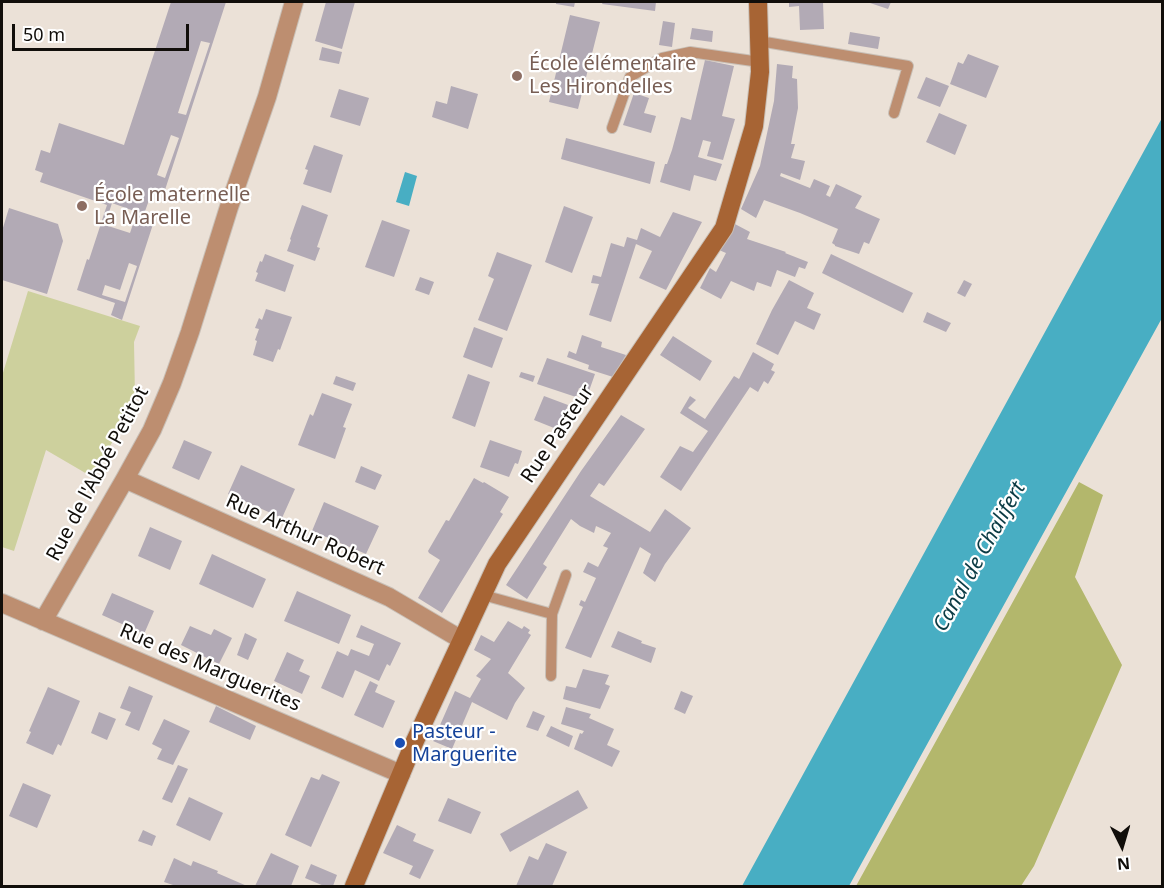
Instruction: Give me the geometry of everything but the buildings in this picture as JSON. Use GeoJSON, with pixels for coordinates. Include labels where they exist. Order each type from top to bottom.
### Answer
{"type":"FeatureCollection","features":[{"type":"Feature","properties":{"kind":"street","name":"Rue de l'Abbé Petitot"},"geometry":{"type":"LineString","coordinates":[[43,621],[152,430],[172,383],[272,82],[294,2]]}},
{"type":"Feature","properties":{"kind":"street","name":"Rue Pasteur"},"geometry":{"type":"LineString","coordinates":[[354,886],[401,774],[497,564],[724,228],[754,126],[760,72],[758,2]]}},
{"type":"Feature","properties":{"kind":"street","name":"Rue Arthur Robert"},"geometry":{"type":"LineString","coordinates":[[125,479],[388,597],[462,640]]}},
{"type":"Feature","properties":{"kind":"street","name":"Rue des Marguerites"},"geometry":{"type":"LineString","coordinates":[[2,603],[401,774]]}},
{"type":"Feature","properties":{"kind":"lane"},"geometry":{"type":"LineString","coordinates":[[759,41],[908,66],[894,113]]}},
{"type":"Feature","properties":{"kind":"lane"},"geometry":{"type":"LineString","coordinates":[[612,128],[630,77],[662,58],[690,52],[760,62]]}},
{"type":"Feature","properties":{"kind":"lane"},"geometry":{"type":"LineString","coordinates":[[551,676],[552,614],[566,575]]}},
{"type":"Feature","properties":{"kind":"lane"},"geometry":{"type":"LineString","coordinates":[[483,595],[552,614]]}},
{"type":"Feature","properties":{"kind":"green space"},"geometry":{"type":"Polygon","coordinates":[[[28,291],[140,326],[134,342],[135,397],[94,478],[46,450],[14,551],[2,547],[2,376],[28,291]]]}},
{"type":"Feature","properties":{"kind":"green space"},"geometry":{"type":"Polygon","coordinates":[[[1079,482],[1103,495],[1075,577],[1122,665],[1034,866],[1021,886],[856,886],[1079,482]]]}},
{"type":"Feature","properties":{"kind":"water","name":"Canal de Chalifert"},"geometry":{"type":"Polygon","coordinates":[[[1162,118],[1162,318],[849,886],[742,886],[1162,118]]]}},
{"type":"Feature","properties":{"kind":"water"},"geometry":{"type":"Polygon","coordinates":[[[405,172],[417,176],[409,206],[396,202],[405,172]]]}},
{"type":"Feature","properties":{"kind":"place","name":"École élémentaire Les Hirondelles"},"geometry":{"type":"Point","coordinates":[517,76]}},
{"type":"Feature","properties":{"kind":"place","name":"École maternelle La Marelle"},"geometry":{"type":"Point","coordinates":[82,206]}},
{"type":"Feature","properties":{"kind":"place","name":"Pasteur - Marguerite"},"geometry":{"type":"Point","coordinates":[400,743]}}]}
